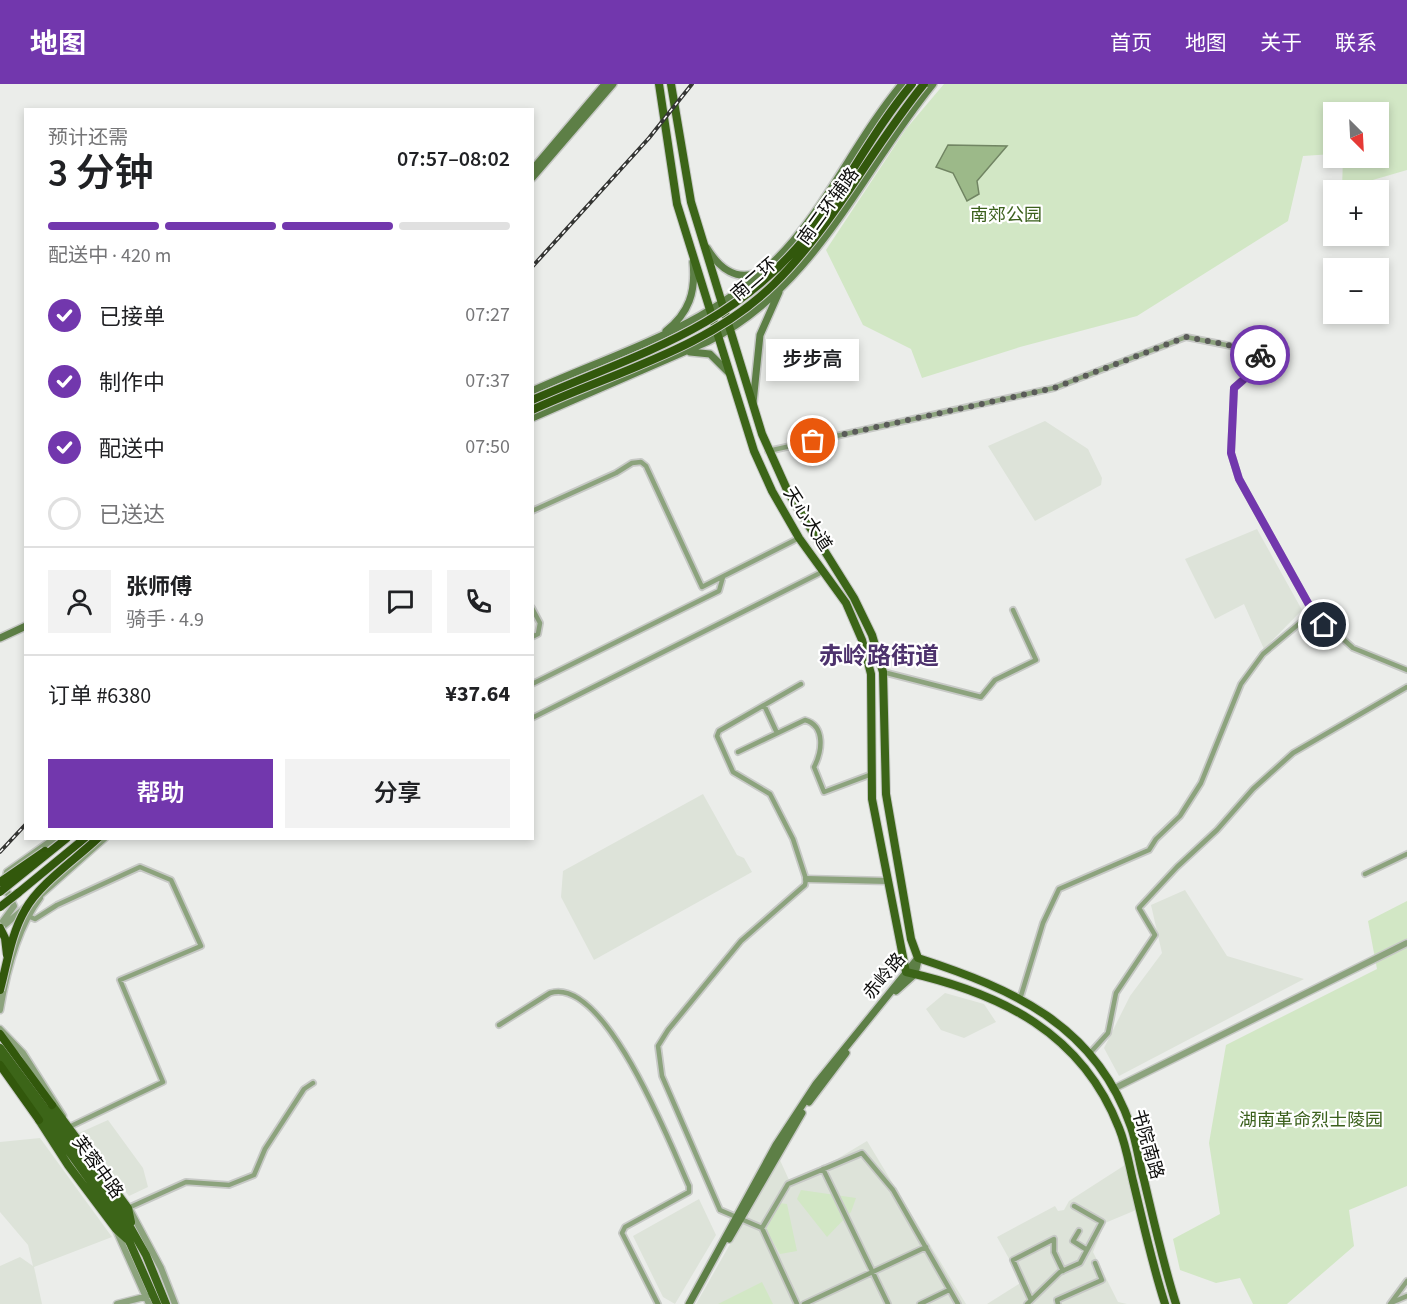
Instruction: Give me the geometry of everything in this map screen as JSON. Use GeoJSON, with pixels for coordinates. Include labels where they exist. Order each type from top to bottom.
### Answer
{"type":"FeatureCollection","features":[{"type":"Feature","properties":{"kind":"highway","name":"南二环"},"geometry":{"type":"LineString","coordinates":[[534,399],[688,333],[720,315],[755,289],[806,236],[912,84]]}},
{"type":"Feature","properties":{"kind":"highway","name":"南二环"},"geometry":{"type":"LineString","coordinates":[[534,415],[688,343],[732,318],[765,291],[815,238],[924,84]]}},
{"type":"Feature","properties":{"kind":"highway"},"geometry":{"type":"LineString","coordinates":[[0,882],[62,840]]}},
{"type":"Feature","properties":{"kind":"highway"},"geometry":{"type":"LineString","coordinates":[[0,892],[63,840]]}},
{"type":"Feature","properties":{"kind":"highway"},"geometry":{"type":"LineString","coordinates":[[0,908],[83,840]]}},
{"type":"Feature","properties":{"kind":"highway"},"geometry":{"type":"LineString","coordinates":[[0,990],[17,927],[26,908],[39,891],[96,840]]}},
{"type":"Feature","properties":{"kind":"highway"},"geometry":{"type":"LineString","coordinates":[[0,927],[7,949],[6,969]]}},
{"type":"Feature","properties":{"kind":"highway"},"geometry":{"type":"LineString","coordinates":[[1,1032],[52,1105]]}},
{"type":"Feature","properties":{"kind":"highway"},"geometry":{"type":"LineString","coordinates":[[0,1065],[39,1120]]}},
{"type":"Feature","properties":{"kind":"main road"},"geometry":{"type":"LineString","coordinates":[[534,168],[605,84]]}},
{"type":"Feature","properties":{"kind":"main road"},"geometry":{"type":"LineString","coordinates":[[534,176],[613,84]]}},
{"type":"Feature","properties":{"kind":"main road"},"geometry":{"type":"LineString","coordinates":[[654,84],[659,88]]}},
{"type":"Feature","properties":{"kind":"main road","name":"天心大道"},"geometry":{"type":"LineString","coordinates":[[672,84],[688,186],[768,451],[807,526],[854,598],[872,636],[883,672],[886,794],[911,939],[918,958]]}},
{"type":"Feature","properties":{"kind":"main road","name":"南二环辅路"},"geometry":{"type":"LineString","coordinates":[[534,390],[653,341],[723,303],[769,267],[809,220],[902,84]]}},
{"type":"Feature","properties":{"kind":"main road","name":"南二环辅路"},"geometry":{"type":"LineString","coordinates":[[534,415],[685,352],[720,335],[731,329],[782,288],[830,231],[933,84]]}},
{"type":"Feature","properties":{"kind":"main road","name":"天心大道"},"geometry":{"type":"LineString","coordinates":[[659,88],[674,188],[754,451],[799,538],[846,603],[862,639],[872,674],[872,799],[906,972]]}},
{"type":"Feature","properties":{"kind":"main road"},"geometry":{"type":"LineString","coordinates":[[703,241],[719,264],[732,274],[748,276],[769,267]]}},
{"type":"Feature","properties":{"kind":"main road"},"geometry":{"type":"LineString","coordinates":[[653,341],[678,321],[689,304],[694,277],[690,245]]}},
{"type":"Feature","properties":{"kind":"main road"},"geometry":{"type":"LineString","coordinates":[[753,405],[760,335],[782,288]]}},
{"type":"Feature","properties":{"kind":"main road"},"geometry":{"type":"LineString","coordinates":[[685,352],[704,352],[717,358],[734,383]]}},
{"type":"Feature","properties":{"kind":"main road"},"geometry":{"type":"LineString","coordinates":[[0,636],[24,625]]}},
{"type":"Feature","properties":{"kind":"main road","name":"书院南路"},"geometry":{"type":"LineString","coordinates":[[918,958],[1006,991],[1064,1026],[1090,1053],[1113,1089],[1131,1126],[1176,1304]]}},
{"type":"Feature","properties":{"kind":"main road","name":"赤岭路"},"geometry":{"type":"LineString","coordinates":[[691,1304],[776,1145],[816,1083],[918,958]]}},
{"type":"Feature","properties":{"kind":"main road","name":"赤岭路"},"geometry":{"type":"LineString","coordinates":[[738,1216],[806,1106],[900,987],[915,974],[918,958]]}},
{"type":"Feature","properties":{"kind":"main road","name":"书院南路"},"geometry":{"type":"LineString","coordinates":[[906,972],[937,979],[997,1001],[1055,1035],[1079,1059],[1103,1093],[1120,1130],[1165,1304]]}},
{"type":"Feature","properties":{"kind":"main road","name":"芙蓉中路"},"geometry":{"type":"LineString","coordinates":[[0,1048],[24,1077],[116,1217],[130,1243],[149,1296],[157,1304]]}},
{"type":"Feature","properties":{"kind":"main road","name":"芙蓉中路"},"geometry":{"type":"LineString","coordinates":[[0,1056],[78,1159]]}},
{"type":"Feature","properties":{"kind":"main road"},"geometry":{"type":"LineString","coordinates":[[52,1105],[125,1210]]}},
{"type":"Feature","properties":{"kind":"main road"},"geometry":{"type":"LineString","coordinates":[[39,1120],[49,1138],[116,1229],[130,1243]]}},
{"type":"Feature","properties":{"kind":"main road"},"geometry":{"type":"LineString","coordinates":[[78,1159],[125,1210]]}},
{"type":"Feature","properties":{"kind":"main road","name":"芙蓉中路"},"geometry":{"type":"LineString","coordinates":[[125,1210],[166,1304]]}},
{"type":"Feature","properties":{"kind":"street"},"geometry":{"type":"LineString","coordinates":[[768,451],[1054,388],[1186,337],[1260,351],[1286,348]]}},
{"type":"Feature","properties":{"kind":"street"},"geometry":{"type":"LineString","coordinates":[[1260,351],[1260,358],[1255,368],[1234,388],[1231,453],[1250,501],[1313,612],[1353,648],[1407,669]]}},
{"type":"Feature","properties":{"kind":"street"},"geometry":{"type":"LineString","coordinates":[[534,512],[632,463],[640,462],[646,466],[702,587],[799,538]]}},
{"type":"Feature","properties":{"kind":"street"},"geometry":{"type":"LineString","coordinates":[[534,717],[824,571]]}},
{"type":"Feature","properties":{"kind":"street"},"geometry":{"type":"LineString","coordinates":[[534,683],[719,591],[723,577]]}},
{"type":"Feature","properties":{"kind":"street"},"geometry":{"type":"LineString","coordinates":[[883,672],[981,697],[995,680],[1036,660],[1013,610]]}},
{"type":"Feature","properties":{"kind":"street"},"geometry":{"type":"LineString","coordinates":[[534,612],[540,623],[538,634],[534,636]]}},
{"type":"Feature","properties":{"kind":"street"},"geometry":{"type":"LineString","coordinates":[[1020,999],[1042,923],[1059,888],[1149,850],[1156,839],[1180,816],[1201,783],[1241,684],[1263,654],[1313,612]]}},
{"type":"Feature","properties":{"kind":"street"},"geometry":{"type":"LineString","coordinates":[[797,1304],[762,1228],[720,1210],[662,1076],[658,1046],[668,1030],[741,941],[806,885],[793,839],[770,794],[734,772],[718,741],[719,731],[801,684]]}},
{"type":"Feature","properties":{"kind":"street"},"geometry":{"type":"LineString","coordinates":[[1090,1053],[1108,1033],[1116,993],[1155,935],[1139,908],[1177,867],[1217,830],[1253,789],[1293,753],[1407,687]]}},
{"type":"Feature","properties":{"kind":"street"},"geometry":{"type":"LineString","coordinates":[[764,705],[777,733]]}},
{"type":"Feature","properties":{"kind":"street"},"geometry":{"type":"LineString","coordinates":[[738,752],[805,720],[811,722],[817,729],[822,752],[814,767],[824,792],[872,774]]}},
{"type":"Feature","properties":{"kind":"street"},"geometry":{"type":"LineString","coordinates":[[0,927],[14,906],[4,885],[7,872],[52,840]]}},
{"type":"Feature","properties":{"kind":"street"},"geometry":{"type":"LineString","coordinates":[[0,927],[47,891],[103,840]]}},
{"type":"Feature","properties":{"kind":"street"},"geometry":{"type":"LineString","coordinates":[[1365,874],[1407,854]]}},
{"type":"Feature","properties":{"kind":"street"},"geometry":{"type":"LineString","coordinates":[[1,1032],[49,1090],[69,1127],[163,1082],[120,980],[201,946],[171,880],[140,867],[57,905],[35,919],[28,916]]}},
{"type":"Feature","properties":{"kind":"street"},"geometry":{"type":"LineString","coordinates":[[806,879],[887,881]]}},
{"type":"Feature","properties":{"kind":"street"},"geometry":{"type":"LineString","coordinates":[[0,1010],[28,916],[47,891]]}},
{"type":"Feature","properties":{"kind":"street"},"geometry":{"type":"LineString","coordinates":[[1113,1089],[1407,943]]}},
{"type":"Feature","properties":{"kind":"street"},"geometry":{"type":"LineString","coordinates":[[499,1025],[550,993],[559,990],[568,992],[582,1000],[618,1041],[631,1061],[689,1185],[688,1192],[625,1227],[622,1233],[658,1304]]}},
{"type":"Feature","properties":{"kind":"street"},"geometry":{"type":"LineString","coordinates":[[0,1071],[49,1138]]}},
{"type":"Feature","properties":{"kind":"street"},"geometry":{"type":"LineString","coordinates":[[175,1304],[161,1268],[125,1210],[186,1182],[229,1185],[254,1175],[265,1149],[304,1089],[313,1083]]}},
{"type":"Feature","properties":{"kind":"street"},"geometry":{"type":"LineString","coordinates":[[762,1228],[788,1184],[862,1153],[893,1190],[958,1304]]}},
{"type":"Feature","properties":{"kind":"street"},"geometry":{"type":"LineString","coordinates":[[823,1169],[888,1304]]}},
{"type":"Feature","properties":{"kind":"street"},"geometry":{"type":"LineString","coordinates":[[1063,1271],[1054,1252],[1054,1239],[1012,1260],[1029,1302],[1063,1271],[1080,1263],[1102,1222],[1074,1206]]}},
{"type":"Feature","properties":{"kind":"street"},"geometry":{"type":"LineString","coordinates":[[116,1229],[149,1296],[149,1304]]}},
{"type":"Feature","properties":{"kind":"street"},"geometry":{"type":"LineString","coordinates":[[1079,1231],[1073,1241],[1088,1250]]}},
{"type":"Feature","properties":{"kind":"street"},"geometry":{"type":"LineString","coordinates":[[804,1304],[926,1247]]}},
{"type":"Feature","properties":{"kind":"street"},"geometry":{"type":"LineString","coordinates":[[1058,1304],[1057,1300],[1102,1280],[1095,1263]]}},
{"type":"Feature","properties":{"kind":"street"},"geometry":{"type":"LineString","coordinates":[[1390,1303],[1407,1281]]}},
{"type":"Feature","properties":{"kind":"street"},"geometry":{"type":"LineString","coordinates":[[920,1304],[949,1290]]}},
{"type":"Feature","properties":{"kind":"street"},"geometry":{"type":"LineString","coordinates":[[117,1304],[149,1296]]}},
{"type":"Feature","properties":{"kind":"street"},"geometry":{"type":"LineString","coordinates":[[1390,1303],[1407,1296]]}},
{"type":"Feature","properties":{"kind":"shaded area"},"geometry":{"type":"Polygon","coordinates":[[[948,145],[1007,146],[977,181],[979,194],[967,201],[953,173],[936,167],[948,145]]]}},
{"type":"Feature","properties":{"kind":"shaded area"},"geometry":{"type":"Polygon","coordinates":[[[1045,421],[1088,449],[1102,478],[1101,485],[1035,521],[988,446],[1045,421]]]}},
{"type":"Feature","properties":{"kind":"shaded area"},"geometry":{"type":"Polygon","coordinates":[[[1257,529],[1302,610],[1264,649],[1244,604],[1215,619],[1185,559],[1257,529]]]}},
{"type":"Feature","properties":{"kind":"shaded area"},"geometry":{"type":"Polygon","coordinates":[[[703,794],[737,855],[744,858],[752,872],[594,960],[561,897],[563,871],[703,794]]]}},
{"type":"Feature","properties":{"kind":"shaded area"},"geometry":{"type":"Polygon","coordinates":[[[1185,890],[1227,956],[1304,979],[1119,1076],[1104,1048],[1130,996],[1162,953],[1151,905],[1185,890]]]}},
{"type":"Feature","properties":{"kind":"shaded area"},"geometry":{"type":"Polygon","coordinates":[[[945,993],[984,1004],[996,1022],[964,1038],[941,1030],[926,1009],[945,993]]]}},
{"type":"Feature","properties":{"kind":"shaded area"},"geometry":{"type":"Polygon","coordinates":[[[108,1120],[143,1168],[148,1187],[129,1196],[79,1133],[108,1120]]]}},
{"type":"Feature","properties":{"kind":"shaded area"},"geometry":{"type":"Polygon","coordinates":[[[40,1138],[112,1237],[34,1267],[42,1304],[0,1304],[0,1266],[20,1257],[33,1266],[28,1245],[0,1212],[0,1142],[40,1138]]]}},
{"type":"Feature","properties":{"kind":"shaded area"},"geometry":{"type":"Polygon","coordinates":[[[867,1141],[966,1304],[696,1304],[779,1158],[789,1180],[837,1159],[867,1141]]]}},
{"type":"Feature","properties":{"kind":"shaded area"},"geometry":{"type":"Polygon","coordinates":[[[1125,1165],[1136,1210],[1105,1223],[1093,1252],[1118,1302],[1127,1304],[987,1304],[1022,1282],[997,1237],[1055,1206],[1058,1211],[1064,1210],[1069,1201],[1125,1165]]]}},
{"type":"Feature","properties":{"kind":"shaded area"},"geometry":{"type":"Polygon","coordinates":[[[699,1199],[716,1235],[675,1304],[663,1297],[633,1236],[699,1199]]]}},
{"type":"Feature","properties":{"kind":"green space","name":"南郊公园"},"geometry":{"type":"Polygon","coordinates":[[[944,84],[1407,84],[1407,170],[1373,180],[1342,180],[1343,168],[1389,168],[1389,102],[1323,102],[1323,155],[1303,156],[1288,221],[1137,316],[1020,347],[922,378],[911,349],[863,325],[826,250],[906,129],[944,84]]]}},
{"type":"Feature","properties":{"kind":"green space","name":"湖南革命烈士陵园"},"geometry":{"type":"Polygon","coordinates":[[[1407,901],[1407,1186],[1349,1210],[1354,1246],[1287,1304],[1253,1304],[1240,1278],[1216,1283],[1180,1270],[1173,1239],[1220,1214],[1209,1143],[1226,1045],[1377,969],[1368,921],[1407,901]]]}},
{"type":"Feature","properties":{"kind":"green space"},"geometry":{"type":"Polygon","coordinates":[[[801,1190],[856,1198],[851,1212],[827,1237],[797,1199],[801,1190]]]}},
{"type":"Feature","properties":{"kind":"green space"},"geometry":{"type":"Polygon","coordinates":[[[779,1203],[787,1204],[797,1251],[780,1254],[765,1228],[779,1203]]]}},
{"type":"Feature","properties":{"kind":"green space"},"geometry":{"type":"Polygon","coordinates":[[[762,1282],[773,1304],[718,1304],[762,1282]]]}},
{"type":"Feature","properties":{"kind":"railway"},"geometry":{"type":"LineString","coordinates":[[534,265],[649,138],[692,84]]}},
{"type":"Feature","properties":{"kind":"railway"},"geometry":{"type":"LineString","coordinates":[[0,852],[24,826]]}},
{"type":"Feature","properties":{"kind":"way so far"},"geometry":{"type":"LineString","coordinates":[[813,441],[1054,388],[1186,337],[1260,351],[1260,355]]}},
{"type":"Feature","properties":{"kind":"place","name":"步步高"},"geometry":{"type":"Point","coordinates":[813,441]}},
{"type":"Feature","properties":{"kind":"district","name":"赤岭路街道"},"geometry":{"type":"Point","coordinates":[879,656]}},
{"type":"Feature","properties":{"kind":"route"},"geometry":{"type":"LineString","coordinates":[[1260,355],[1255,368],[1234,388],[1231,453],[1239,479],[1250,501],[1313,612],[1324,625]]}}]}
